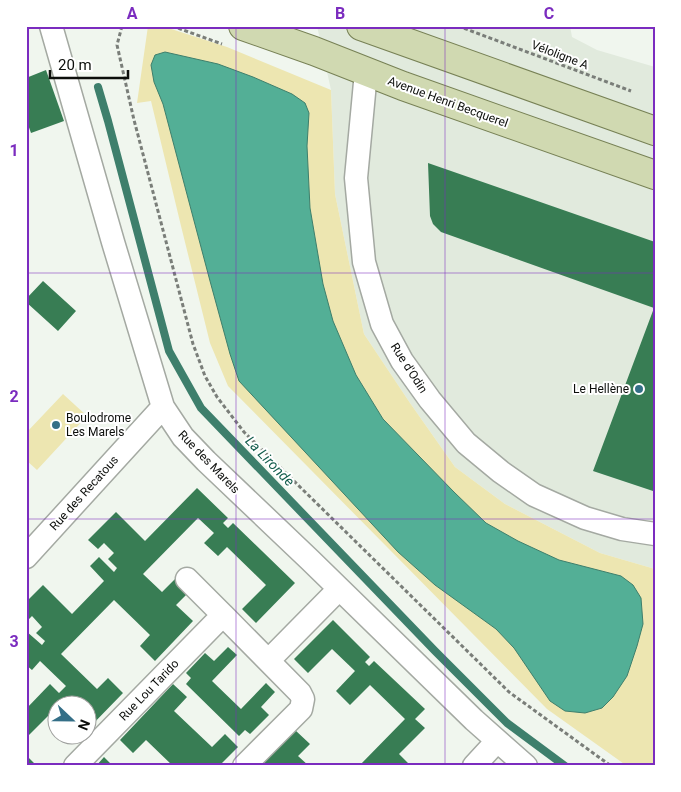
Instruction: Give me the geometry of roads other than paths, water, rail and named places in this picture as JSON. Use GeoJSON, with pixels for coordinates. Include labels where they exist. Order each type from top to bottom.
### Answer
{"type":"FeatureCollection","features":[{"type":"Feature","properties":{"kind":"main road","name":"Avenue Henri Becquerel"},"geometry":{"type":"LineString","coordinates":[[243,26],[413,89],[655,174]]}},
{"type":"Feature","properties":{"kind":"main road"},"geometry":{"type":"LineString","coordinates":[[366,72],[366,27],[655,131]]}},
{"type":"Feature","properties":{"kind":"street","name":"Rue des Marels"},"geometry":{"type":"LineString","coordinates":[[50,26],[118,261],[163,406],[182,437],[474,720],[526,766]]}},
{"type":"Feature","properties":{"kind":"street","name":"Rue d'Odin"},"geometry":{"type":"LineString","coordinates":[[366,72],[356,178],[364,262],[382,324],[402,361],[430,400],[466,443],[500,472],[534,495],[585,518],[622,529],[655,534]]}},
{"type":"Feature","properties":{"kind":"street","name":"Rue des Recatous"},"geometry":{"type":"LineString","coordinates":[[26,557],[163,406]]}},
{"type":"Feature","properties":{"kind":"street"},"geometry":{"type":"LineString","coordinates":[[187,579],[269,660],[300,693],[303,699],[301,709],[244,766]]}},
{"type":"Feature","properties":{"kind":"street"},"geometry":{"type":"LineString","coordinates":[[269,660],[339,589]]}},
{"type":"Feature","properties":{"kind":"street","name":"Rue Lou Tarido"},"geometry":{"type":"LineString","coordinates":[[75,766],[223,615]]}},
{"type":"Feature","properties":{"kind":"street"},"geometry":{"type":"LineString","coordinates":[[474,766],[497,741]]}},
{"type":"Feature","properties":{"kind":"waterway","name":"La Lironde"},"geometry":{"type":"LineString","coordinates":[[98,87],[169,351],[201,408],[507,723],[565,766]]}},
{"type":"Feature","properties":{"kind":"place","name":"Le Hellène"},"geometry":{"type":"Point","coordinates":[639,389]}},
{"type":"Feature","properties":{"kind":"place","name":"Boulodrome Les Marels"},"geometry":{"type":"Point","coordinates":[56,425]}}]}
